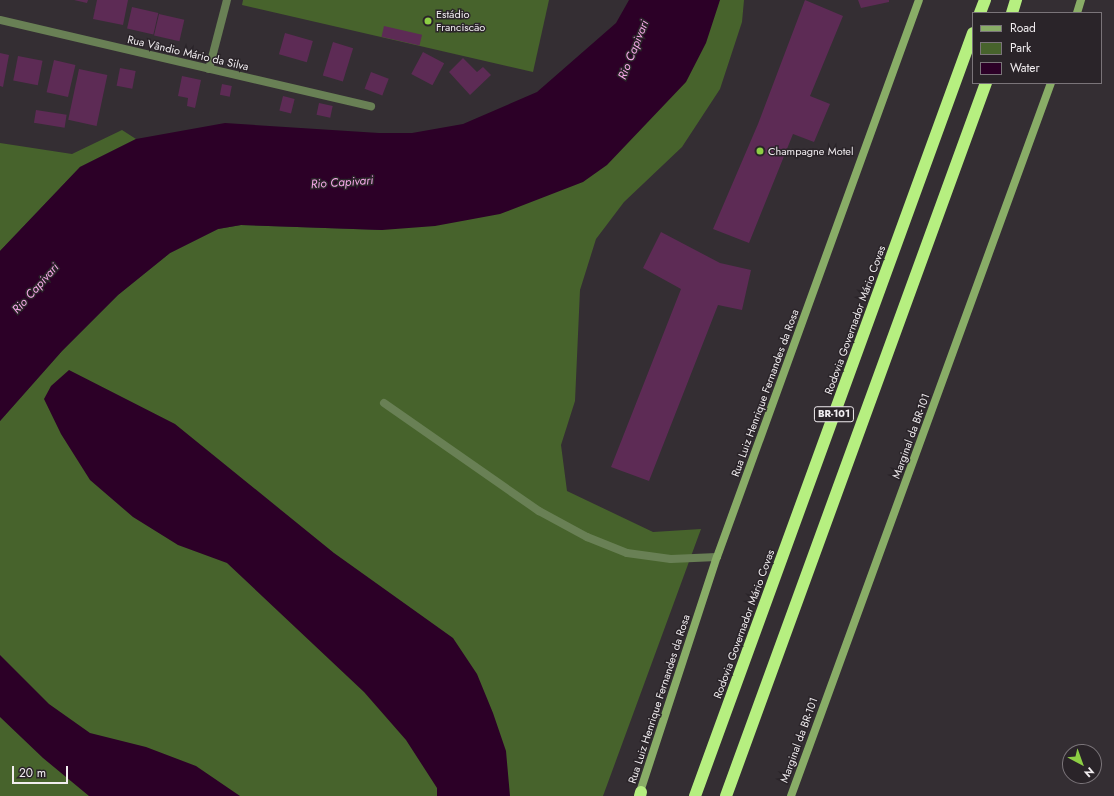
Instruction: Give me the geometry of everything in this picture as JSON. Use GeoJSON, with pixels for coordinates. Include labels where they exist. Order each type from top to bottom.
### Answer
{"type":"FeatureCollection","features":[{"type":"Feature","properties":{"kind":"highway"},"geometry":{"type":"LineString","coordinates":[[980,12],[985,0]]}},
{"type":"Feature","properties":{"kind":"highway"},"geometry":{"type":"LineString","coordinates":[[1012,12],[1016,0]]}},
{"type":"Feature","properties":{"kind":"highway","name":"Rodovia Governador Mário Covas"},"geometry":{"type":"LineString","coordinates":[[695,796],[972,36]]}},
{"type":"Feature","properties":{"kind":"highway","name":"BR-101"},"geometry":{"type":"LineString","coordinates":[[726,796],[986,84]]}},
{"type":"Feature","properties":{"kind":"main road","name":"Rua Luiz Henrique Fernandes da Rosa"},"geometry":{"type":"LineString","coordinates":[[640,795],[717,558],[919,0]]}},
{"type":"Feature","properties":{"kind":"main road"},"geometry":{"type":"LineString","coordinates":[[1077,12],[1081,0]]}},
{"type":"Feature","properties":{"kind":"main road","name":"Marginal da BR-101"},"geometry":{"type":"LineString","coordinates":[[791,796],[1051,84]]}},
{"type":"Feature","properties":{"kind":"street"},"geometry":{"type":"LineString","coordinates":[[209,69],[227,0]]}},
{"type":"Feature","properties":{"kind":"street","name":"Rua Vândio Mário da Silva"},"geometry":{"type":"LineString","coordinates":[[0,20],[371,106]]}},
{"type":"Feature","properties":{"kind":"street"},"geometry":{"type":"LineString","coordinates":[[384,403],[539,511],[588,537],[627,553],[670,559],[717,558]]}},
{"type":"Feature","properties":{"kind":"green space","name":"Estádio Franciscão"},"geometry":{"type":"Polygon","coordinates":[[[243,0],[549,0],[533,72],[242,5],[243,0]]]}},
{"type":"Feature","properties":{"kind":"green space"},"geometry":{"type":"Polygon","coordinates":[[[720,0],[744,0],[742,22],[720,89],[682,147],[624,202],[596,239],[580,290],[575,401],[561,445],[567,491],[653,532],[701,529],[603,796],[0,796],[0,421],[62,351],[118,295],[170,253],[218,229],[241,225],[382,230],[720,0]]]}},
{"type":"Feature","properties":{"kind":"green space"},"geometry":{"type":"Polygon","coordinates":[[[122,130],[136,139],[80,167],[0,251],[0,143],[72,154],[122,130]]]}},
{"type":"Feature","properties":{"kind":"water","name":"Rio Capivari"},"geometry":{"type":"Polygon","coordinates":[[[629,0],[720,0],[706,43],[686,82],[607,165],[583,182],[500,214],[435,226],[382,230],[241,225],[218,229],[170,253],[118,295],[62,351],[0,421],[0,251],[80,167],[136,139],[225,123],[379,133],[412,133],[463,124],[537,92],[616,23],[629,0]]]}},
{"type":"Feature","properties":{"kind":"water"},"geometry":{"type":"Polygon","coordinates":[[[69,370],[175,424],[334,553],[453,638],[477,674],[493,713],[506,751],[510,796],[437,796],[437,788],[406,740],[364,692],[227,563],[178,545],[133,517],[90,480],[61,434],[44,399],[51,386],[69,370]]]}},
{"type":"Feature","properties":{"kind":"water"},"geometry":{"type":"Polygon","coordinates":[[[0,655],[49,704],[90,733],[146,747],[196,766],[240,796],[89,796],[43,758],[0,717],[0,655]]]}},
{"type":"Feature","properties":{"kind":"building"},"geometry":{"type":"Polygon","coordinates":[[[74,0],[88,0],[87,3],[74,0]]]}},
{"type":"Feature","properties":{"kind":"building"},"geometry":{"type":"Polygon","coordinates":[[[97,0],[128,0],[123,25],[93,19],[97,0]]]}},
{"type":"Feature","properties":{"kind":"building"},"geometry":{"type":"Polygon","coordinates":[[[805,0],[843,16],[810,96],[830,104],[814,142],[793,134],[749,243],[713,229],[758,124],[805,0]]]}},
{"type":"Feature","properties":{"kind":"building"},"geometry":{"type":"Polygon","coordinates":[[[858,0],[889,0],[889,2],[861,8],[858,0]]]}},
{"type":"Feature","properties":{"kind":"building"},"geometry":{"type":"Polygon","coordinates":[[[132,7],[158,13],[153,35],[127,28],[132,7]]]}},
{"type":"Feature","properties":{"kind":"building"},"geometry":{"type":"Polygon","coordinates":[[[159,14],[184,20],[179,41],[154,35],[159,14]]]}},
{"type":"Feature","properties":{"kind":"building"},"geometry":{"type":"Polygon","coordinates":[[[384,26],[422,35],[420,45],[382,37],[384,26]]]}},
{"type":"Feature","properties":{"kind":"building"},"geometry":{"type":"Polygon","coordinates":[[[285,33],[313,41],[307,62],[279,54],[285,33]]]}},
{"type":"Feature","properties":{"kind":"building"},"geometry":{"type":"Polygon","coordinates":[[[333,42],[353,48],[343,82],[323,75],[333,42]]]}},
{"type":"Feature","properties":{"kind":"building"},"geometry":{"type":"Polygon","coordinates":[[[423,52],[444,63],[432,85],[411,74],[423,52]]]}},
{"type":"Feature","properties":{"kind":"building"},"geometry":{"type":"Polygon","coordinates":[[[0,53],[9,55],[3,87],[0,86],[0,53]]]}},
{"type":"Feature","properties":{"kind":"building"},"geometry":{"type":"Polygon","coordinates":[[[18,56],[43,61],[38,85],[13,81],[18,56]]]}},
{"type":"Feature","properties":{"kind":"building"},"geometry":{"type":"Polygon","coordinates":[[[463,58],[477,72],[483,67],[491,75],[470,95],[449,72],[463,58]]]}},
{"type":"Feature","properties":{"kind":"building"},"geometry":{"type":"Polygon","coordinates":[[[54,60],[75,65],[68,97],[47,92],[54,60]]]}},
{"type":"Feature","properties":{"kind":"building"},"geometry":{"type":"Polygon","coordinates":[[[120,68],[136,71],[132,89],[117,86],[120,68]]]}},
{"type":"Feature","properties":{"kind":"building"},"geometry":{"type":"Polygon","coordinates":[[[79,69],[107,75],[97,126],[68,120],[79,69]]]}},
{"type":"Feature","properties":{"kind":"building"},"geometry":{"type":"Polygon","coordinates":[[[371,72],[389,79],[382,96],[365,89],[371,72]]]}},
{"type":"Feature","properties":{"kind":"building"},"geometry":{"type":"Polygon","coordinates":[[[182,76],[201,80],[195,108],[187,106],[188,98],[178,96],[182,76]]]}},
{"type":"Feature","properties":{"kind":"building"},"geometry":{"type":"Polygon","coordinates":[[[222,84],[232,86],[230,97],[220,95],[222,84]]]}},
{"type":"Feature","properties":{"kind":"building"},"geometry":{"type":"Polygon","coordinates":[[[283,96],[295,99],[291,113],[279,111],[283,96]]]}},
{"type":"Feature","properties":{"kind":"building"},"geometry":{"type":"Polygon","coordinates":[[[319,103],[333,106],[330,118],[317,115],[319,103]]]}},
{"type":"Feature","properties":{"kind":"building"},"geometry":{"type":"Polygon","coordinates":[[[36,110],[67,115],[65,128],[34,123],[36,110]]]}},
{"type":"Feature","properties":{"kind":"building"},"geometry":{"type":"Polygon","coordinates":[[[661,232],[720,263],[751,270],[742,310],[718,305],[649,481],[611,467],[681,289],[643,268],[661,232]]]}},
{"type":"Feature","properties":{"kind":"place","name":"Estádio Franciscão"},"geometry":{"type":"Point","coordinates":[428,21]}},
{"type":"Feature","properties":{"kind":"place","name":"Champagne Motel"},"geometry":{"type":"Point","coordinates":[760,151]}}]}
